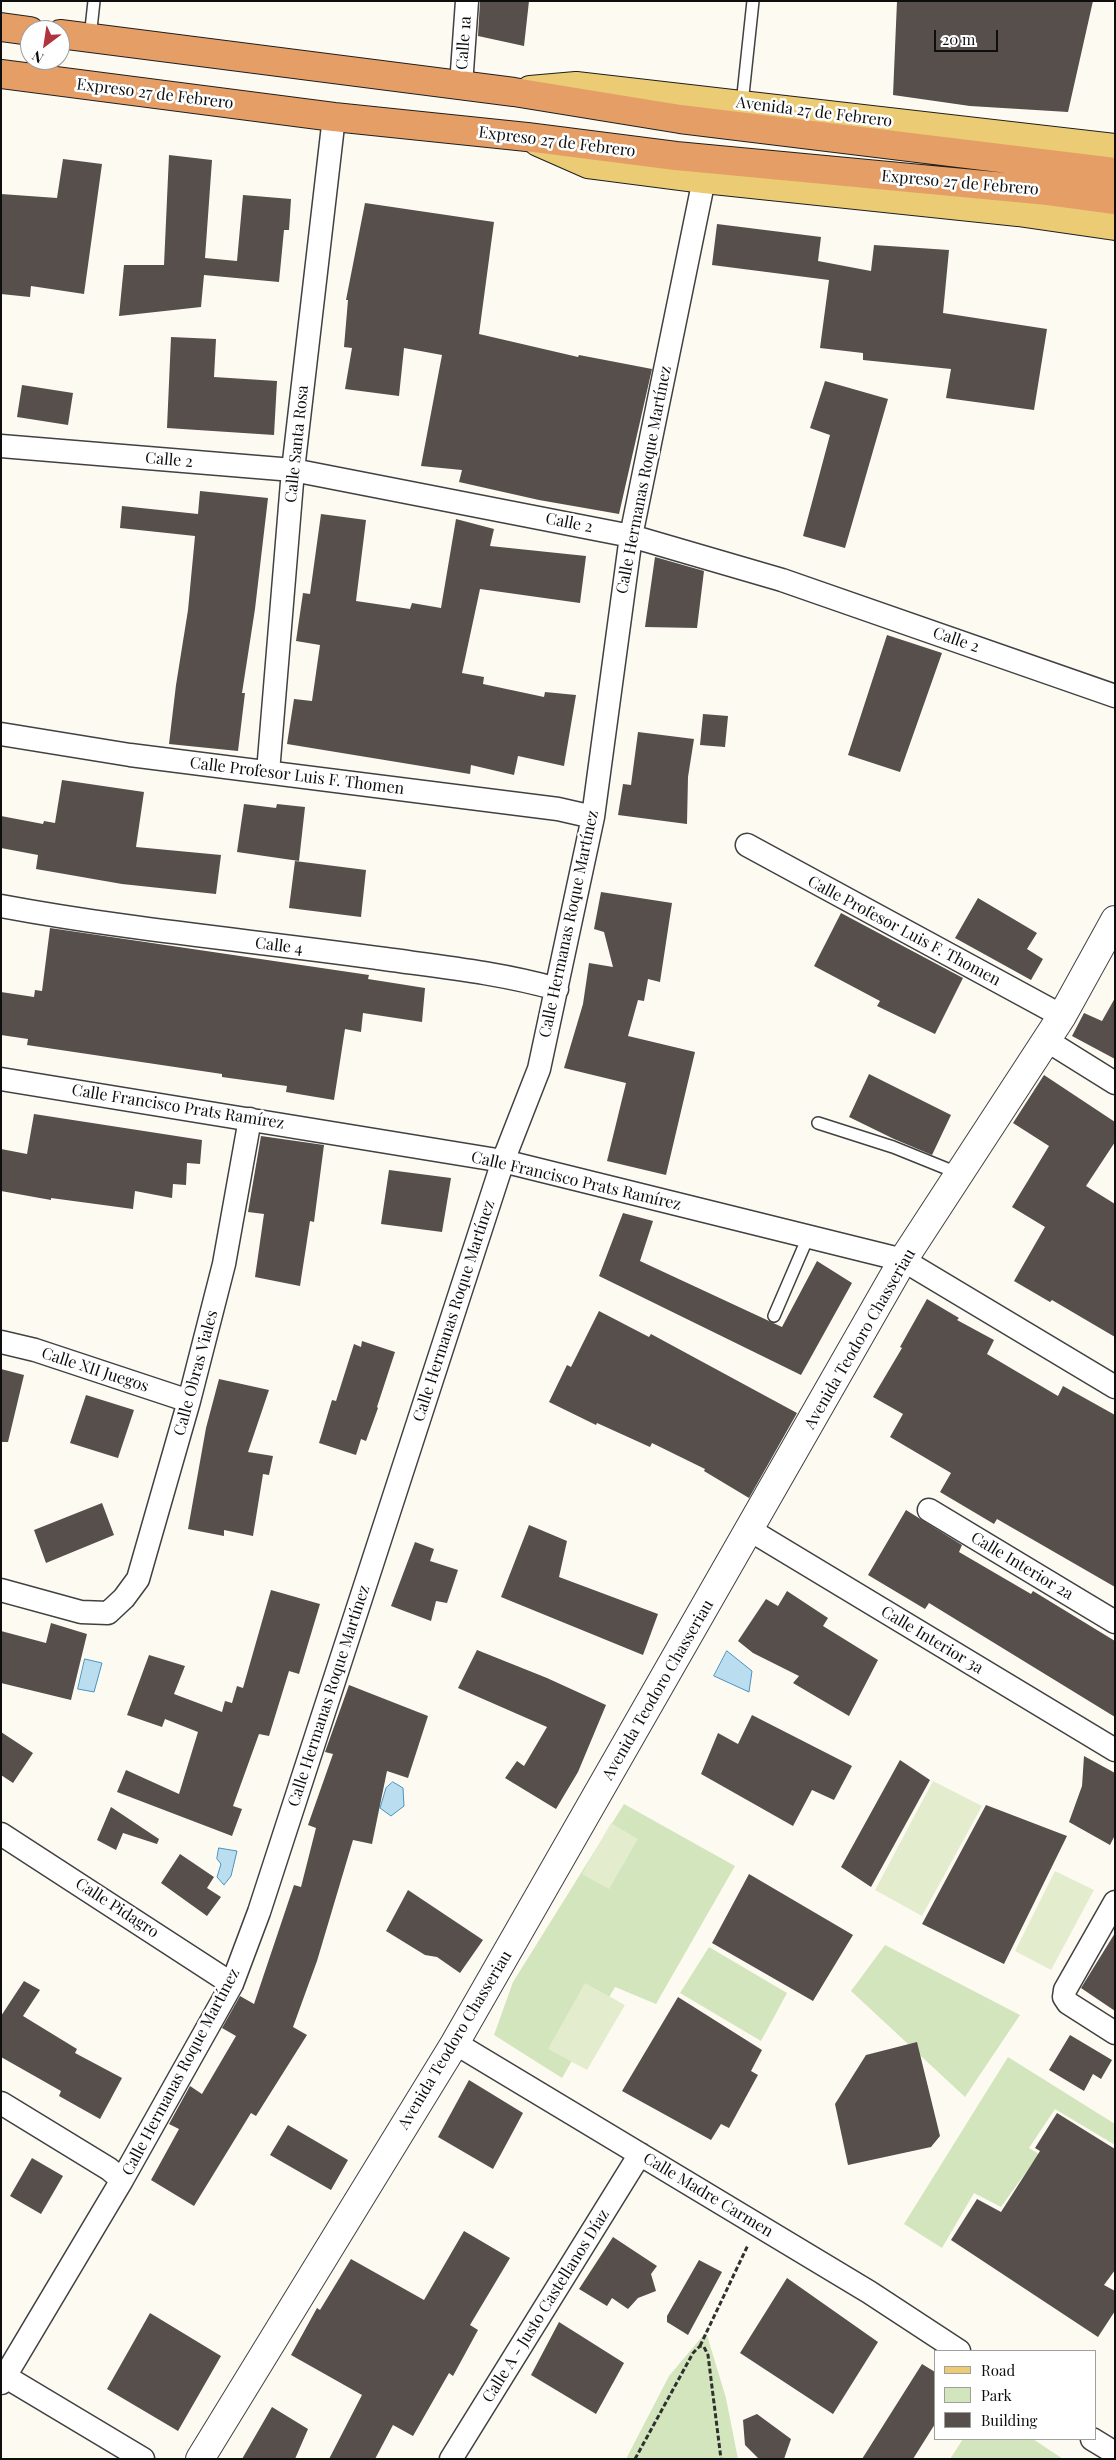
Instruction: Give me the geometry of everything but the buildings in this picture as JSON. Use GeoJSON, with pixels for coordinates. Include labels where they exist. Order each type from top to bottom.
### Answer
{"type":"FeatureCollection","features":[{"type":"Feature","properties":{"kind":"highway"},"geometry":{"type":"LineString","coordinates":[[1,27],[20,30]]}},
{"type":"Feature","properties":{"kind":"highway","name":"Expreso 27 de Febrero"},"geometry":{"type":"LineString","coordinates":[[70,35],[514,92],[680,119],[1115,172]]}},
{"type":"Feature","properties":{"kind":"highway","name":"Expreso 27 de Febrero"},"geometry":{"type":"LineString","coordinates":[[1,74],[334,117],[527,137],[676,156],[1048,191],[1115,200]]}},
{"type":"Feature","properties":{"kind":"main road","name":"Avenida 27 de Febrero"},"geometry":{"type":"LineString","coordinates":[[514,92],[576,86],[1115,148]]}},
{"type":"Feature","properties":{"kind":"main road"},"geometry":{"type":"LineString","coordinates":[[527,137],[588,164],[704,179],[1008,211],[1115,226]]}},
{"type":"Feature","properties":{"kind":"street","name":"Calle 1a"},"geometry":{"type":"LineString","coordinates":[[461,85],[467,1]]}},
{"type":"Feature","properties":{"kind":"street","name":"Calle Santa Rosa"},"geometry":{"type":"LineString","coordinates":[[268,772],[293,470],[334,117]]}},
{"type":"Feature","properties":{"kind":"street","name":"Calle Hermanas Roque Martínez"},"geometry":{"type":"LineString","coordinates":[[3,2378],[122,2180],[232,1984],[266,1893],[503,1161],[538,1070],[593,817],[630,536],[704,179]]}},
{"type":"Feature","properties":{"kind":"street","name":"Calle 2"},"geometry":{"type":"LineString","coordinates":[[1,446],[293,470],[630,536],[782,580],[1115,696]]}},
{"type":"Feature","properties":{"kind":"street","name":"Calle Profesor Luis F. Thomen"},"geometry":{"type":"LineString","coordinates":[[1,734],[130,755],[558,809],[593,817]]}},
{"type":"Feature","properties":{"kind":"street","name":"Calle Profesor Luis F. Thomen"},"geometry":{"type":"LineString","coordinates":[[747,845],[1062,1016]]}},
{"type":"Feature","properties":{"kind":"street","name":"Calle 4"},"geometry":{"type":"LineString","coordinates":[[1,906],[83,921],[336,952],[517,978],[557,989]]}},
{"type":"Feature","properties":{"kind":"street","name":"Avenida Teodoro Chasseriau"},"geometry":{"type":"LineString","coordinates":[[200,2459],[455,2043],[904,1260],[1062,1016],[1115,920]]}},
{"type":"Feature","properties":{"kind":"street"},"geometry":{"type":"LineString","coordinates":[[1046,1040],[1115,1083]]}},
{"type":"Feature","properties":{"kind":"street","name":"Calle Francisco Prats Ramírez"},"geometry":{"type":"LineString","coordinates":[[1,1079],[503,1161],[904,1260],[1115,1387]]}},
{"type":"Feature","properties":{"kind":"street","name":"Calle Obras Viales"},"geometry":{"type":"LineString","coordinates":[[1,1590],[81,1612],[108,1613],[124,1598],[138,1578],[189,1401],[224,1264],[250,1119]]}},
{"type":"Feature","properties":{"kind":"street","name":"Calle XII Juegos"},"geometry":{"type":"LineString","coordinates":[[1,1342],[35,1350],[189,1401]]}},
{"type":"Feature","properties":{"kind":"street","name":"Calle Interior 2a"},"geometry":{"type":"LineString","coordinates":[[929,1510],[1115,1622]]}},
{"type":"Feature","properties":{"kind":"street","name":"Calle Interior 3a"},"geometry":{"type":"LineString","coordinates":[[750,1530],[1115,1750]]}},
{"type":"Feature","properties":{"kind":"street","name":"Calle Pidagro"},"geometry":{"type":"LineString","coordinates":[[1,1834],[232,1984]]}},
{"type":"Feature","properties":{"kind":"street"},"geometry":{"type":"LineString","coordinates":[[1115,1902],[1065,1990],[1064,1997],[1068,2003],[1115,2033]]}},
{"type":"Feature","properties":{"kind":"street","name":"Calle Madre Carmen"},"geometry":{"type":"LineString","coordinates":[[455,2043],[869,2292],[957,2350]]}},
{"type":"Feature","properties":{"kind":"street"},"geometry":{"type":"LineString","coordinates":[[1,2103],[109,2169],[122,2180]]}},
{"type":"Feature","properties":{"kind":"street","name":"Calle A - Justo Castellanos Díaz"},"geometry":{"type":"LineString","coordinates":[[451,2459],[640,2154]]}},
{"type":"Feature","properties":{"kind":"street"},"geometry":{"type":"LineString","coordinates":[[3,2378],[143,2459]]}},
{"type":"Feature","properties":{"kind":"street"},"geometry":{"type":"LineString","coordinates":[[1094,2440],[1115,2453]]}},
{"type":"Feature","properties":{"kind":"lane"},"geometry":{"type":"LineString","coordinates":[[90,38],[94,1]]}},
{"type":"Feature","properties":{"kind":"lane"},"geometry":{"type":"LineString","coordinates":[[742,104],[753,1]]}},
{"type":"Feature","properties":{"kind":"lane"},"geometry":{"type":"LineString","coordinates":[[818,1123],[893,1147],[960,1174]]}},
{"type":"Feature","properties":{"kind":"lane"},"geometry":{"type":"LineString","coordinates":[[774,1316],[808,1237]]}},
{"type":"Feature","properties":{"kind":"path"},"geometry":{"type":"LineString","coordinates":[[635,2459],[693,2353],[700,2346],[758,2225]]}},
{"type":"Feature","properties":{"kind":"path"},"geometry":{"type":"LineString","coordinates":[[700,2346],[704,2347],[708,2355],[721,2459]]}},
{"type":"Feature","properties":{"kind":"green space"},"geometry":{"type":"Polygon","coordinates":[[[933,1781],[982,1806],[922,1916],[875,1890],[933,1781]]]}},
{"type":"Feature","properties":{"kind":"green space"},"geometry":{"type":"Polygon","coordinates":[[[624,1804],[735,1866],[656,2004],[615,1987],[562,2078],[494,2035],[513,1982],[624,1804]]]}},
{"type":"Feature","properties":{"kind":"green space"},"geometry":{"type":"Polygon","coordinates":[[[611,1823],[638,1839],[609,1889],[582,1874],[611,1823]]]}},
{"type":"Feature","properties":{"kind":"green space"},"geometry":{"type":"Polygon","coordinates":[[[1055,1871],[1094,1890],[1051,1970],[1015,1951],[1055,1871]]]}},
{"type":"Feature","properties":{"kind":"green space"},"geometry":{"type":"Polygon","coordinates":[[[885,1945],[1020,2015],[965,2097],[851,1991],[885,1945]]]}},
{"type":"Feature","properties":{"kind":"green space"},"geometry":{"type":"Polygon","coordinates":[[[709,1947],[787,1993],[761,2041],[680,1993],[709,1947]]]}},
{"type":"Feature","properties":{"kind":"green space"},"geometry":{"type":"Polygon","coordinates":[[[585,1983],[625,2005],[587,2070],[548,2049],[585,1983]]]}},
{"type":"Feature","properties":{"kind":"green space"},"geometry":{"type":"Polygon","coordinates":[[[1008,2057],[1115,2124],[1115,2145],[1055,2109],[1029,2148],[1039,2154],[1001,2207],[974,2193],[942,2248],[904,2224],[1008,2057]]]}},
{"type":"Feature","properties":{"kind":"green space"},"geometry":{"type":"Polygon","coordinates":[[[706,2332],[726,2398],[738,2459],[626,2459],[669,2376],[706,2332]]]}},
{"type":"Feature","properties":{"kind":"green space"},"geometry":{"type":"Polygon","coordinates":[[[962,2440],[1034,2440],[1063,2459],[950,2459],[962,2440]]]}},
{"type":"Feature","properties":{"kind":"water"},"geometry":{"type":"Polygon","coordinates":[[[727,1651],[752,1671],[749,1692],[714,1676],[727,1651]]]}},
{"type":"Feature","properties":{"kind":"water"},"geometry":{"type":"Polygon","coordinates":[[[85,1659],[102,1663],[94,1692],[78,1689],[85,1659]]]}},
{"type":"Feature","properties":{"kind":"water"},"geometry":{"type":"Polygon","coordinates":[[[393,1782],[403,1788],[404,1806],[391,1816],[380,1808],[386,1788],[393,1782]]]}},
{"type":"Feature","properties":{"kind":"water"},"geometry":{"type":"Polygon","coordinates":[[[219,1848],[237,1851],[231,1876],[224,1885],[217,1877],[221,1864],[217,1859],[219,1848]]]}}]}
